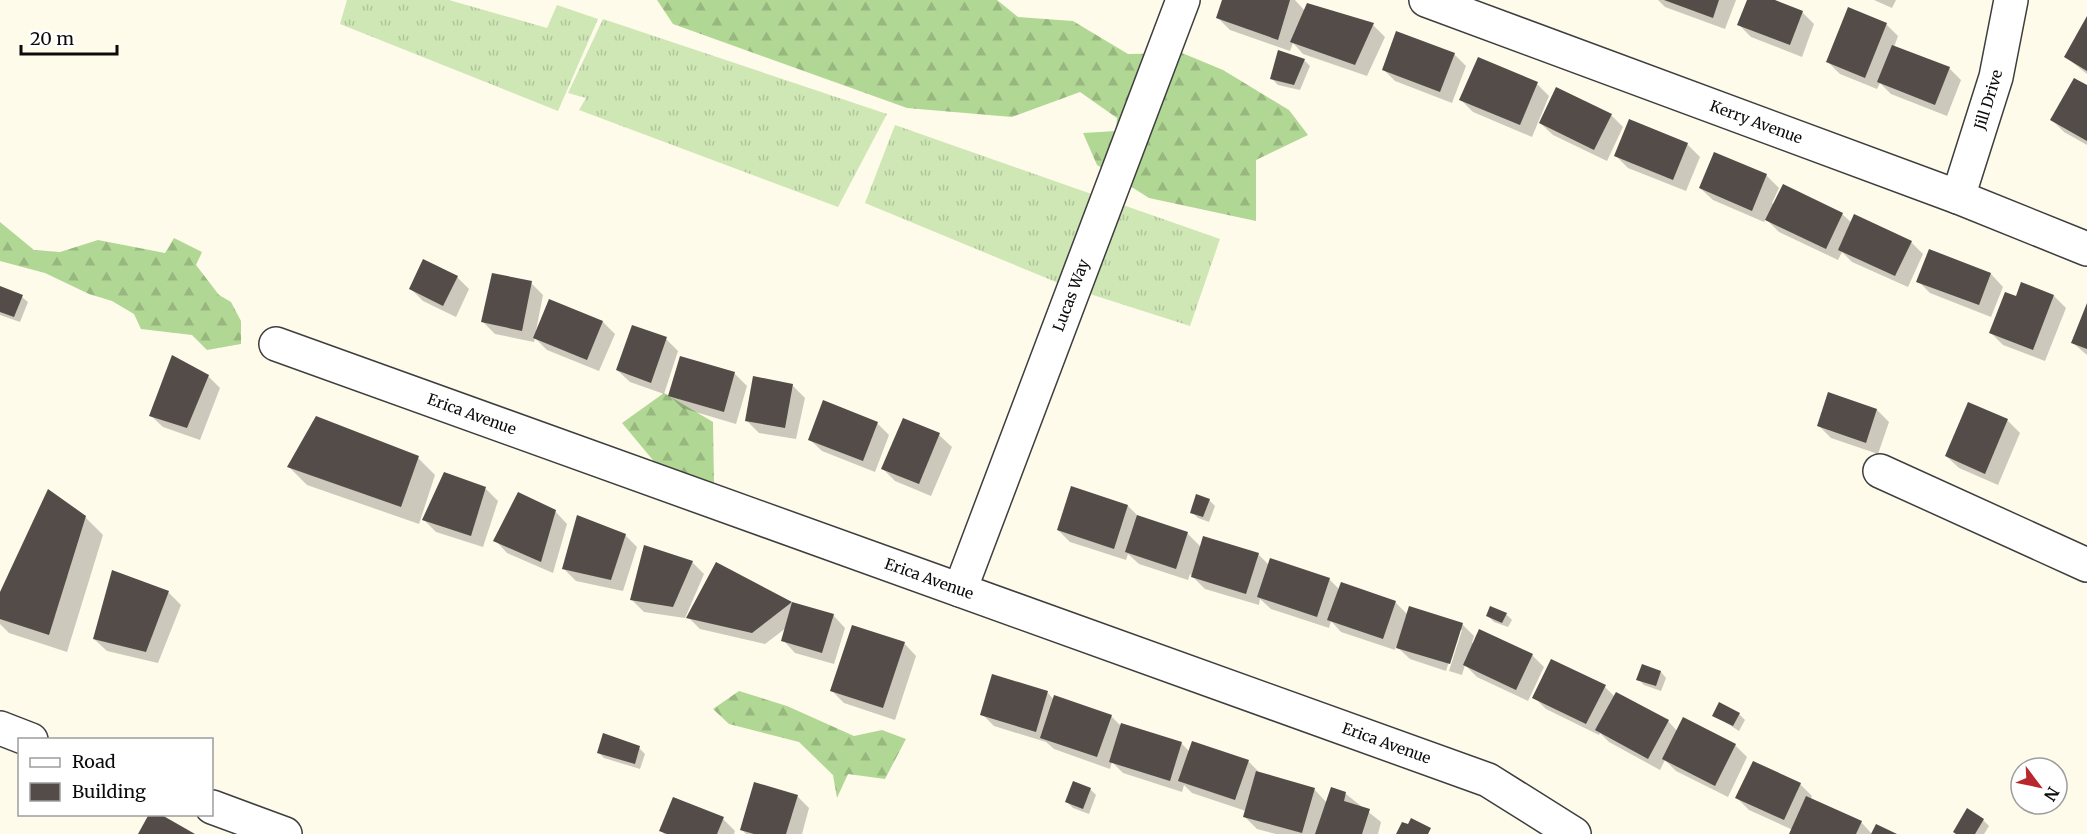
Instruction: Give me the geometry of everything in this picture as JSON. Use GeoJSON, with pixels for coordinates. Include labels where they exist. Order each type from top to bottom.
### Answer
{"type":"FeatureCollection","features":[{"type":"Feature","properties":{"kind":"street","name":"Lucas Way"},"geometry":{"type":"LineString","coordinates":[[960,590],[1183,0]]}},
{"type":"Feature","properties":{"kind":"street","name":"Kerry Avenue"},"geometry":{"type":"LineString","coordinates":[[1426,0],[1958,197],[2087,249]]}},
{"type":"Feature","properties":{"kind":"street","name":"Jill Drive"},"geometry":{"type":"LineString","coordinates":[[1958,197],[1996,77],[2011,0]]}},
{"type":"Feature","properties":{"kind":"street","name":"Erica Avenue"},"geometry":{"type":"LineString","coordinates":[[276,344],[1488,780],[1574,834]]}},
{"type":"Feature","properties":{"kind":"street"},"geometry":{"type":"LineString","coordinates":[[1880,471],[2087,565]]}},
{"type":"Feature","properties":{"kind":"street"},"geometry":{"type":"LineString","coordinates":[[0,728],[26,738]]}},
{"type":"Feature","properties":{"kind":"street"},"geometry":{"type":"LineString","coordinates":[[213,807],[285,834]]}},
{"type":"Feature","properties":{"kind":"green space"},"geometry":{"type":"Polygon","coordinates":[[[347,0],[449,0],[547,28],[557,5],[598,19],[558,111],[340,24],[347,0]]]}},
{"type":"Feature","properties":{"kind":"green space"},"geometry":{"type":"Polygon","coordinates":[[[657,0],[997,0],[1018,17],[1073,21],[1128,54],[1182,53],[1223,70],[1289,110],[1308,135],[1256,160],[1256,221],[1149,198],[1097,165],[1083,133],[1116,131],[1117,118],[1080,92],[1012,117],[907,108],[673,24],[657,0]]]}},
{"type":"Feature","properties":{"kind":"green space"},"geometry":{"type":"Polygon","coordinates":[[[603,19],[887,114],[838,207],[579,110],[586,98],[568,93],[603,19]]]}},
{"type":"Feature","properties":{"kind":"green space"},"geometry":{"type":"Polygon","coordinates":[[[895,125],[1220,239],[1190,326],[1068,287],[865,203],[895,125]]]}},
{"type":"Feature","properties":{"kind":"green space"},"geometry":{"type":"Polygon","coordinates":[[[0,222],[34,250],[60,252],[98,240],[165,253],[174,238],[202,252],[196,265],[219,295],[231,302],[241,321],[241,344],[207,350],[192,335],[141,329],[134,314],[112,301],[89,294],[45,273],[0,261],[0,222]]]}},
{"type":"Feature","properties":{"kind":"green space"},"geometry":{"type":"Polygon","coordinates":[[[664,393],[713,422],[714,484],[675,480],[671,468],[657,465],[622,423],[664,393]]]}},
{"type":"Feature","properties":{"kind":"green space"},"geometry":{"type":"Polygon","coordinates":[[[739,691],[787,706],[854,736],[882,730],[906,739],[885,779],[848,774],[837,798],[833,775],[799,742],[729,724],[713,709],[739,691]]]}},
{"type":"Feature","properties":{"kind":"building"},"geometry":{"type":"Polygon","coordinates":[[[1222,0],[1290,0],[1278,40],[1216,18],[1222,0]]]}},
{"type":"Feature","properties":{"kind":"building"},"geometry":{"type":"Polygon","coordinates":[[[1664,0],[1719,0],[1713,18],[1664,0]]]}},
{"type":"Feature","properties":{"kind":"building"},"geometry":{"type":"Polygon","coordinates":[[[1747,0],[1775,0],[1803,11],[1790,45],[1737,25],[1747,0]]]}},
{"type":"Feature","properties":{"kind":"building"},"geometry":{"type":"Polygon","coordinates":[[[1307,3],[1374,23],[1355,65],[1290,42],[1307,3]]]}},
{"type":"Feature","properties":{"kind":"building"},"geometry":{"type":"Polygon","coordinates":[[[1848,7],[1887,23],[1865,78],[1826,62],[1848,7]]]}},
{"type":"Feature","properties":{"kind":"building"},"geometry":{"type":"Polygon","coordinates":[[[2087,16],[2087,71],[2064,57],[2087,16]]]}},
{"type":"Feature","properties":{"kind":"building"},"geometry":{"type":"Polygon","coordinates":[[[1396,31],[1455,53],[1440,92],[1382,70],[1396,31]]]}},
{"type":"Feature","properties":{"kind":"building"},"geometry":{"type":"Polygon","coordinates":[[[1892,45],[1950,67],[1935,105],[1877,82],[1892,45]]]}},
{"type":"Feature","properties":{"kind":"building"},"geometry":{"type":"Polygon","coordinates":[[[1278,50],[1305,59],[1294,85],[1270,79],[1278,50]]]}},
{"type":"Feature","properties":{"kind":"building"},"geometry":{"type":"Polygon","coordinates":[[[1478,57],[1538,82],[1520,125],[1459,100],[1478,57]]]}},
{"type":"Feature","properties":{"kind":"building"},"geometry":{"type":"Polygon","coordinates":[[[2074,78],[2087,85],[2087,141],[2050,120],[2074,78]]]}},
{"type":"Feature","properties":{"kind":"building"},"geometry":{"type":"Polygon","coordinates":[[[1556,87],[1612,114],[1594,150],[1539,123],[1556,87]]]}},
{"type":"Feature","properties":{"kind":"building"},"geometry":{"type":"Polygon","coordinates":[[[1629,119],[1688,143],[1673,180],[1614,156],[1629,119]]]}},
{"type":"Feature","properties":{"kind":"building"},"geometry":{"type":"Polygon","coordinates":[[[1714,152],[1767,174],[1752,211],[1699,188],[1714,152]]]}},
{"type":"Feature","properties":{"kind":"building"},"geometry":{"type":"Polygon","coordinates":[[[1783,184],[1843,213],[1826,249],[1765,220],[1783,184]]]}},
{"type":"Feature","properties":{"kind":"building"},"geometry":{"type":"Polygon","coordinates":[[[1854,214],[1912,241],[1895,276],[1838,250],[1854,214]]]}},
{"type":"Feature","properties":{"kind":"building"},"geometry":{"type":"Polygon","coordinates":[[[1929,249],[1991,273],[1979,305],[1916,282],[1929,249]]]}},
{"type":"Feature","properties":{"kind":"building"},"geometry":{"type":"Polygon","coordinates":[[[423,259],[458,276],[443,306],[409,289],[423,259]]]}},
{"type":"Feature","properties":{"kind":"building"},"geometry":{"type":"Polygon","coordinates":[[[492,273],[532,281],[522,331],[481,322],[492,273]]]}},
{"type":"Feature","properties":{"kind":"building"},"geometry":{"type":"Polygon","coordinates":[[[2021,282],[2054,295],[2033,350],[1989,333],[2005,292],[2016,296],[2021,282]]]}},
{"type":"Feature","properties":{"kind":"building"},"geometry":{"type":"Polygon","coordinates":[[[0,286],[23,295],[14,317],[0,312],[0,286]]]}},
{"type":"Feature","properties":{"kind":"building"},"geometry":{"type":"Polygon","coordinates":[[[549,299],[603,321],[587,360],[533,338],[549,299]]]}},
{"type":"Feature","properties":{"kind":"building"},"geometry":{"type":"Polygon","coordinates":[[[2087,303],[2087,349],[2071,343],[2087,303]]]}},
{"type":"Feature","properties":{"kind":"building"},"geometry":{"type":"Polygon","coordinates":[[[632,325],[667,337],[651,383],[616,370],[632,325]]]}},
{"type":"Feature","properties":{"kind":"building"},"geometry":{"type":"Polygon","coordinates":[[[172,355],[209,375],[187,428],[149,416],[172,355]]]}},
{"type":"Feature","properties":{"kind":"building"},"geometry":{"type":"Polygon","coordinates":[[[680,356],[735,372],[724,412],[668,396],[680,356]]]}},
{"type":"Feature","properties":{"kind":"building"},"geometry":{"type":"Polygon","coordinates":[[[753,376],[793,384],[785,428],[745,421],[753,376]]]}},
{"type":"Feature","properties":{"kind":"building"},"geometry":{"type":"Polygon","coordinates":[[[1828,392],[1877,409],[1866,443],[1817,426],[1828,392]]]}},
{"type":"Feature","properties":{"kind":"building"},"geometry":{"type":"Polygon","coordinates":[[[823,400],[878,422],[863,461],[808,440],[823,400]]]}},
{"type":"Feature","properties":{"kind":"building"},"geometry":{"type":"Polygon","coordinates":[[[1968,402],[2008,419],[1985,474],[1945,456],[1968,402]]]}},
{"type":"Feature","properties":{"kind":"building"},"geometry":{"type":"Polygon","coordinates":[[[316,416],[419,456],[401,507],[287,467],[316,416]]]}},
{"type":"Feature","properties":{"kind":"building"},"geometry":{"type":"Polygon","coordinates":[[[903,418],[940,433],[919,484],[881,469],[903,418]]]}},
{"type":"Feature","properties":{"kind":"building"},"geometry":{"type":"Polygon","coordinates":[[[444,472],[486,487],[471,536],[422,520],[444,472]]]}},
{"type":"Feature","properties":{"kind":"building"},"geometry":{"type":"Polygon","coordinates":[[[1071,486],[1128,505],[1114,549],[1057,530],[1071,486]]]}},
{"type":"Feature","properties":{"kind":"building"},"geometry":{"type":"Polygon","coordinates":[[[48,489],[86,516],[49,635],[0,619],[0,592],[48,489]]]}},
{"type":"Feature","properties":{"kind":"building"},"geometry":{"type":"Polygon","coordinates":[[[518,492],[556,510],[541,562],[493,541],[518,492]]]}},
{"type":"Feature","properties":{"kind":"building"},"geometry":{"type":"Polygon","coordinates":[[[1196,494],[1210,499],[1203,517],[1190,513],[1196,494]]]}},
{"type":"Feature","properties":{"kind":"building"},"geometry":{"type":"Polygon","coordinates":[[[577,515],[626,534],[611,580],[562,569],[577,515]]]}},
{"type":"Feature","properties":{"kind":"building"},"geometry":{"type":"Polygon","coordinates":[[[1137,515],[1188,532],[1176,569],[1125,552],[1137,515]]]}},
{"type":"Feature","properties":{"kind":"building"},"geometry":{"type":"Polygon","coordinates":[[[1203,536],[1259,553],[1246,594],[1191,577],[1203,536]]]}},
{"type":"Feature","properties":{"kind":"building"},"geometry":{"type":"Polygon","coordinates":[[[644,545],[693,561],[673,607],[630,600],[644,545]]]}},
{"type":"Feature","properties":{"kind":"building"},"geometry":{"type":"Polygon","coordinates":[[[1270,558],[1330,578],[1317,617],[1257,597],[1270,558]]]}},
{"type":"Feature","properties":{"kind":"building"},"geometry":{"type":"Polygon","coordinates":[[[716,562],[792,602],[752,633],[686,618],[716,562]]]}},
{"type":"Feature","properties":{"kind":"building"},"geometry":{"type":"Polygon","coordinates":[[[112,570],[169,591],[146,652],[93,639],[112,570]]]}},
{"type":"Feature","properties":{"kind":"building"},"geometry":{"type":"Polygon","coordinates":[[[1341,582],[1396,601],[1383,639],[1327,620],[1341,582]]]}},
{"type":"Feature","properties":{"kind":"building"},"geometry":{"type":"Polygon","coordinates":[[[792,602],[834,614],[822,653],[781,641],[792,602]]]}},
{"type":"Feature","properties":{"kind":"building"},"geometry":{"type":"Polygon","coordinates":[[[1409,606],[1463,623],[1450,664],[1396,648],[1409,606]]]}},
{"type":"Feature","properties":{"kind":"building"},"geometry":{"type":"Polygon","coordinates":[[[1490,606],[1507,613],[1502,623],[1486,616],[1490,606]]]}},
{"type":"Feature","properties":{"kind":"building"},"geometry":{"type":"Polygon","coordinates":[[[852,625],[905,642],[883,708],[830,691],[852,625]]]}},
{"type":"Feature","properties":{"kind":"building"},"geometry":{"type":"Polygon","coordinates":[[[1479,629],[1533,654],[1516,690],[1463,665],[1479,629]]]}},
{"type":"Feature","properties":{"kind":"building"},"geometry":{"type":"Polygon","coordinates":[[[1551,659],[1606,685],[1586,724],[1532,698],[1551,659]]]}},
{"type":"Feature","properties":{"kind":"building"},"geometry":{"type":"Polygon","coordinates":[[[1642,664],[1661,671],[1656,686],[1636,680],[1642,664]]]}},
{"type":"Feature","properties":{"kind":"building"},"geometry":{"type":"Polygon","coordinates":[[[992,674],[1048,691],[1036,732],[980,715],[992,674]]]}},
{"type":"Feature","properties":{"kind":"building"},"geometry":{"type":"Polygon","coordinates":[[[1616,692],[1669,720],[1648,759],[1595,730],[1616,692]]]}},
{"type":"Feature","properties":{"kind":"building"},"geometry":{"type":"Polygon","coordinates":[[[1054,695],[1112,715],[1097,757],[1040,738],[1054,695]]]}},
{"type":"Feature","properties":{"kind":"building"},"geometry":{"type":"Polygon","coordinates":[[[1719,702],[1740,713],[1733,726],[1712,716],[1719,702]]]}},
{"type":"Feature","properties":{"kind":"building"},"geometry":{"type":"Polygon","coordinates":[[[1683,717],[1736,744],[1715,786],[1662,759],[1683,717]]]}},
{"type":"Feature","properties":{"kind":"building"},"geometry":{"type":"Polygon","coordinates":[[[1121,723],[1182,742],[1170,781],[1109,762],[1121,723]]]}},
{"type":"Feature","properties":{"kind":"building"},"geometry":{"type":"Polygon","coordinates":[[[603,733],[640,746],[635,764],[597,753],[603,733]]]}},
{"type":"Feature","properties":{"kind":"building"},"geometry":{"type":"Polygon","coordinates":[[[1192,741],[1249,760],[1235,800],[1178,781],[1192,741]]]}},
{"type":"Feature","properties":{"kind":"building"},"geometry":{"type":"Polygon","coordinates":[[[1753,761],[1801,783],[1784,820],[1735,798],[1753,761]]]}},
{"type":"Feature","properties":{"kind":"building"},"geometry":{"type":"Polygon","coordinates":[[[1256,771],[1315,788],[1302,833],[1243,817],[1256,771]]]}},
{"type":"Feature","properties":{"kind":"building"},"geometry":{"type":"Polygon","coordinates":[[[1073,781],[1091,788],[1083,809],[1065,802],[1073,781]]]}},
{"type":"Feature","properties":{"kind":"building"},"geometry":{"type":"Polygon","coordinates":[[[754,782],[798,795],[786,834],[754,834],[740,830],[754,782]]]}},
{"type":"Feature","properties":{"kind":"building"},"geometry":{"type":"Polygon","coordinates":[[[1331,787],[1346,792],[1344,801],[1370,809],[1362,834],[1315,834],[1331,787]]]}},
{"type":"Feature","properties":{"kind":"building"},"geometry":{"type":"Polygon","coordinates":[[[1806,796],[1862,821],[1856,834],[1789,834],[1806,796]]]}},
{"type":"Feature","properties":{"kind":"building"},"geometry":{"type":"Polygon","coordinates":[[[673,797],[724,817],[717,834],[667,834],[659,831],[673,797]]]}},
{"type":"Feature","properties":{"kind":"building"},"geometry":{"type":"Polygon","coordinates":[[[1967,808],[1984,819],[1975,834],[1956,834],[1953,832],[1967,808]]]}},
{"type":"Feature","properties":{"kind":"building"},"geometry":{"type":"Polygon","coordinates":[[[148,816],[164,816],[195,834],[138,834],[148,816]]]}},
{"type":"Feature","properties":{"kind":"building"},"geometry":{"type":"Polygon","coordinates":[[[1411,818],[1431,828],[1428,834],[1396,834],[1402,822],[1408,824],[1411,818]]]}},
{"type":"Feature","properties":{"kind":"building"},"geometry":{"type":"Polygon","coordinates":[[[1876,824],[1897,834],[1871,834],[1876,824]]]}}]}
